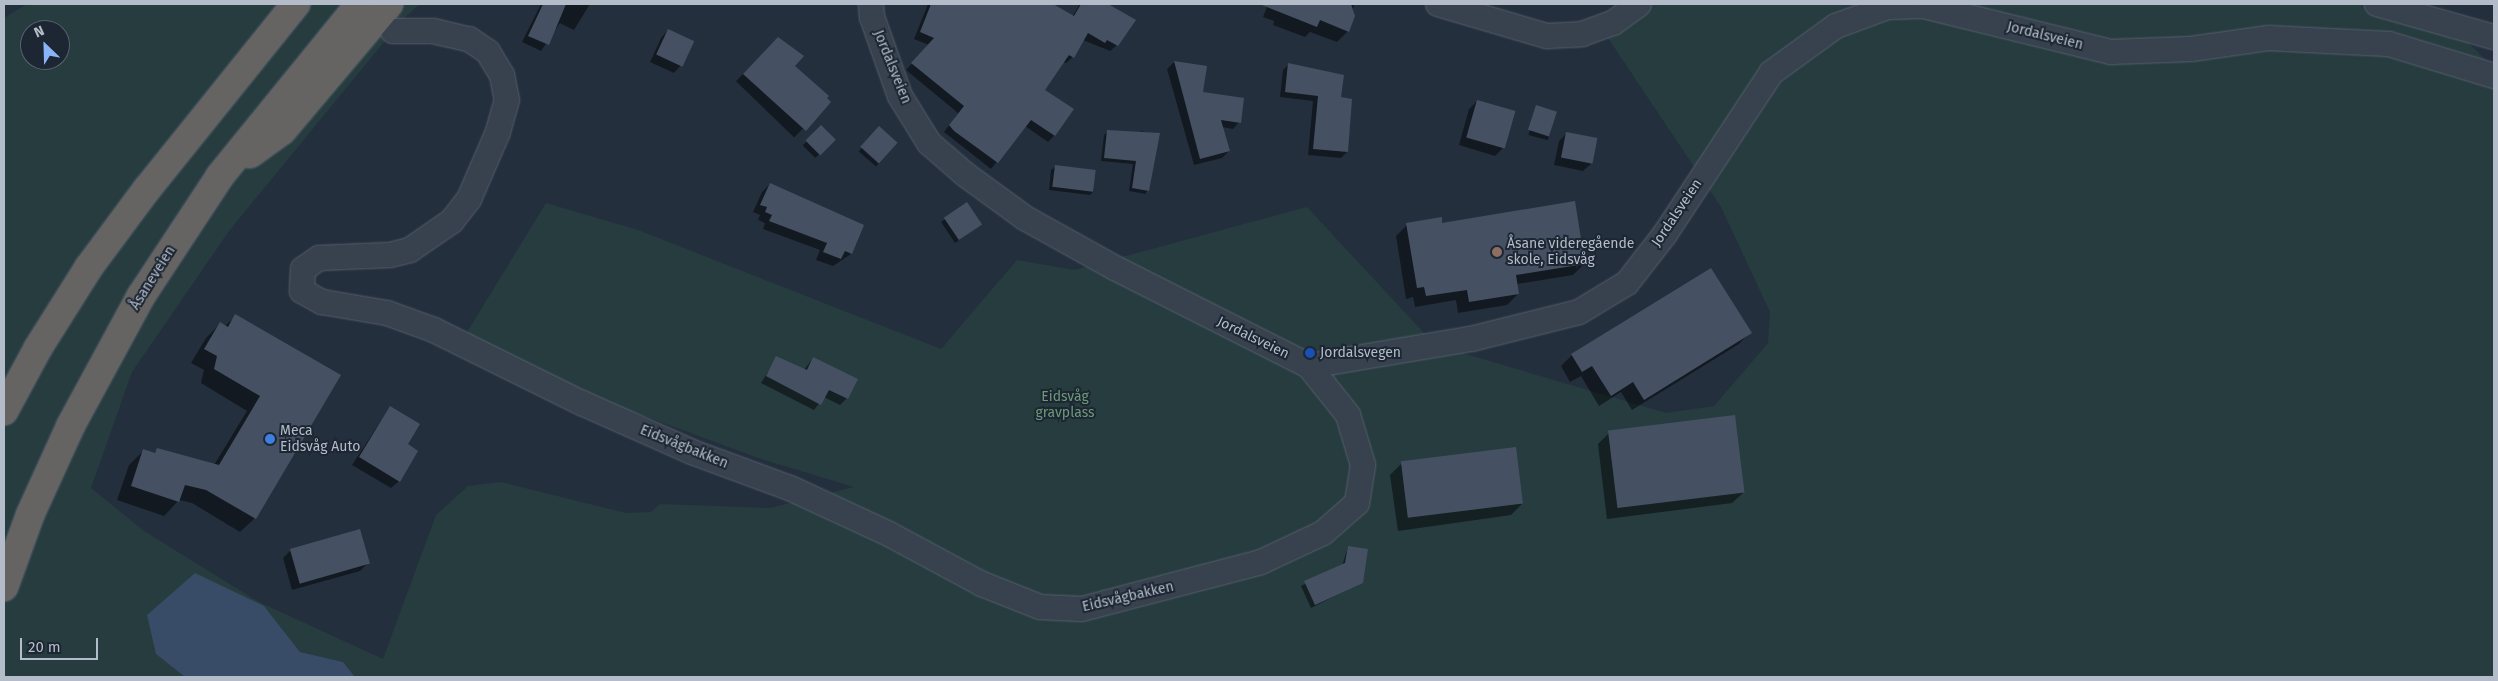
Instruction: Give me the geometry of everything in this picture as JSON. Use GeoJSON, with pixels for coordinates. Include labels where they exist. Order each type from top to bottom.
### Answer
{"type":"FeatureCollection","features":[{"type":"Feature","properties":{"kind":"highway"},"geometry":{"type":"LineString","coordinates":[[4,410],[38,348],[89,268],[147,188],[296,4]]}},
{"type":"Feature","properties":{"kind":"highway","name":"Åsaneveien"},"geometry":{"type":"LineString","coordinates":[[4,587],[30,515],[98,371],[164,259],[220,176],[360,4]]}},
{"type":"Feature","properties":{"kind":"highway"},"geometry":{"type":"LineString","coordinates":[[220,176],[282,131],[389,4]]}},
{"type":"Feature","properties":{"kind":"street","name":"Jordalsveien"},"geometry":{"type":"LineString","coordinates":[[871,4],[872,17],[900,96],[929,143],[966,175],[1033,223],[1123,272],[1309,366],[1471,339],[1578,312],[1628,283],[1665,234],[1771,73],[1836,26],[1888,7],[1924,6],[2111,52],[2191,49],[2268,38],[2389,44],[2494,76]]}},
{"type":"Feature","properties":{"kind":"street"},"geometry":{"type":"LineString","coordinates":[[1438,4],[1547,36],[1582,34],[1613,22],[1639,4]]}},
{"type":"Feature","properties":{"kind":"street"},"geometry":{"type":"LineString","coordinates":[[2377,4],[2494,37]]}},
{"type":"Feature","properties":{"kind":"street","name":"Eidsvågbakken"},"geometry":{"type":"LineString","coordinates":[[393,31],[433,31],[468,39],[488,52],[502,75],[507,100],[498,132],[469,199],[452,220],[410,250],[390,255],[319,258],[303,269],[302,291],[322,302],[387,312],[434,330],[582,403],[692,452],[790,488],[889,534],[982,584],[1040,607],[1082,609],[1261,562],[1323,533],[1357,502],[1364,464],[1348,415],[1309,366]]}},
{"type":"Feature","properties":{"kind":"green space","name":"Eidsvåg gravplass"},"geometry":{"type":"Polygon","coordinates":[[[27,4],[420,4],[402,20],[229,231],[132,372],[91,488],[144,531],[259,602],[383,659],[436,515],[468,486],[501,482],[626,513],[651,512],[660,504],[770,508],[854,487],[758,458],[458,347],[546,203],[638,230],[941,349],[1017,260],[1074,270],[1307,207],[1435,345],[1666,413],[1714,406],[1768,343],[1770,312],[1721,207],[1606,35],[1622,4],[2387,4],[2446,21],[2494,68],[2494,677],[355,677],[343,662],[300,652],[264,606],[156,654],[185,677],[4,677],[4,18],[27,4]]]}},
{"type":"Feature","properties":{"kind":"water"},"geometry":{"type":"Polygon","coordinates":[[[195,573],[264,606],[300,652],[343,662],[355,677],[185,677],[156,654],[147,615],[195,573]]]}},
{"type":"Feature","properties":{"kind":"building"},"geometry":{"type":"Polygon","coordinates":[[[543,4],[566,4],[549,45],[528,36],[543,4]]]}},
{"type":"Feature","properties":{"kind":"building"},"geometry":{"type":"Polygon","coordinates":[[[931,4],[1053,4],[1074,16],[1081,4],[1108,4],[1136,20],[1118,46],[1107,40],[1105,43],[1088,33],[1074,58],[1069,55],[1045,90],[1074,109],[1055,136],[1031,120],[998,163],[954,131],[949,125],[964,106],[911,63],[934,38],[920,32],[931,4]]]}},
{"type":"Feature","properties":{"kind":"building"},"geometry":{"type":"Polygon","coordinates":[[[1351,4],[1355,16],[1349,32],[1320,20],[1317,27],[1262,5],[1351,4]]]}},
{"type":"Feature","properties":{"kind":"building"},"geometry":{"type":"Polygon","coordinates":[[[668,29],[694,41],[682,67],[656,54],[668,29]]]}},
{"type":"Feature","properties":{"kind":"building"},"geometry":{"type":"Polygon","coordinates":[[[778,37],[804,56],[795,66],[829,96],[827,98],[831,102],[806,131],[743,74],[778,37]]]}},
{"type":"Feature","properties":{"kind":"building"},"geometry":{"type":"Polygon","coordinates":[[[1174,61],[1207,66],[1203,92],[1244,98],[1241,123],[1221,120],[1230,151],[1200,159],[1174,61]]]}},
{"type":"Feature","properties":{"kind":"building"},"geometry":{"type":"Polygon","coordinates":[[[1288,63],[1344,75],[1341,97],[1352,99],[1348,152],[1313,149],[1318,96],[1285,92],[1288,63]]]}},
{"type":"Feature","properties":{"kind":"building"},"geometry":{"type":"Polygon","coordinates":[[[1477,100],[1515,111],[1505,149],[1466,137],[1477,100]]]}},
{"type":"Feature","properties":{"kind":"building"},"geometry":{"type":"Polygon","coordinates":[[[1536,105],[1557,112],[1549,137],[1528,130],[1536,105]]]}},
{"type":"Feature","properties":{"kind":"building"},"geometry":{"type":"Polygon","coordinates":[[[821,125],[836,140],[820,155],[805,141],[821,125]]]}},
{"type":"Feature","properties":{"kind":"building"},"geometry":{"type":"Polygon","coordinates":[[[879,126],[898,143],[879,164],[860,147],[879,126]]]}},
{"type":"Feature","properties":{"kind":"building"},"geometry":{"type":"Polygon","coordinates":[[[1107,130],[1160,133],[1149,191],[1132,188],[1136,161],[1104,158],[1107,130]]]}},
{"type":"Feature","properties":{"kind":"building"},"geometry":{"type":"Polygon","coordinates":[[[1566,132],[1597,138],[1592,164],[1561,158],[1566,132]]]}},
{"type":"Feature","properties":{"kind":"building"},"geometry":{"type":"Polygon","coordinates":[[[1055,165],[1096,170],[1093,192],[1052,187],[1055,165]]]}},
{"type":"Feature","properties":{"kind":"building"},"geometry":{"type":"Polygon","coordinates":[[[770,183],[864,225],[852,254],[845,251],[841,259],[823,252],[827,243],[769,221],[772,215],[765,212],[767,207],[760,205],[770,183]]]}},
{"type":"Feature","properties":{"kind":"building"},"geometry":{"type":"Polygon","coordinates":[[[1575,201],[1585,264],[1516,275],[1519,294],[1469,302],[1467,290],[1426,296],[1424,287],[1417,288],[1406,223],[1442,217],[1442,223],[1575,201]]]}},
{"type":"Feature","properties":{"kind":"building"},"geometry":{"type":"Polygon","coordinates":[[[967,202],[982,224],[959,240],[944,218],[967,202]]]}},
{"type":"Feature","properties":{"kind":"building"},"geometry":{"type":"Polygon","coordinates":[[[1711,268],[1752,333],[1644,400],[1633,382],[1611,396],[1592,366],[1582,372],[1571,354],[1711,268]]]}},
{"type":"Feature","properties":{"kind":"building"},"geometry":{"type":"Polygon","coordinates":[[[235,314],[341,375],[256,519],[206,490],[185,485],[179,502],[131,486],[143,449],[155,453],[157,448],[219,465],[260,396],[214,369],[217,356],[204,349],[220,322],[228,327],[235,314]]]}},
{"type":"Feature","properties":{"kind":"building"},"geometry":{"type":"Polygon","coordinates":[[[776,356],[807,370],[813,357],[858,379],[848,399],[829,390],[821,405],[766,376],[776,356]]]}},
{"type":"Feature","properties":{"kind":"building"},"geometry":{"type":"Polygon","coordinates":[[[390,406],[420,424],[408,444],[418,451],[400,482],[359,457],[390,406]]]}},
{"type":"Feature","properties":{"kind":"building"},"geometry":{"type":"Polygon","coordinates":[[[1735,415],[1745,492],[1617,508],[1608,431],[1735,415]]]}},
{"type":"Feature","properties":{"kind":"building"},"geometry":{"type":"Polygon","coordinates":[[[1516,447],[1523,504],[1408,518],[1401,461],[1516,447]]]}},
{"type":"Feature","properties":{"kind":"building"},"geometry":{"type":"Polygon","coordinates":[[[360,529],[370,564],[300,584],[290,549],[360,529]]]}},
{"type":"Feature","properties":{"kind":"building"},"geometry":{"type":"Polygon","coordinates":[[[1348,546],[1368,549],[1363,583],[1315,605],[1304,581],[1345,563],[1348,546]]]}},
{"type":"Feature","properties":{"kind":"place","name":"Åsane videregående skole, Eidsvåg"},"geometry":{"type":"Point","coordinates":[1497,252]}},
{"type":"Feature","properties":{"kind":"place","name":"Jordalsvegen"},"geometry":{"type":"Point","coordinates":[1310,353]}},
{"type":"Feature","properties":{"kind":"place","name":"Meca Eidsvåg Auto"},"geometry":{"type":"Point","coordinates":[270,439]}}]}
